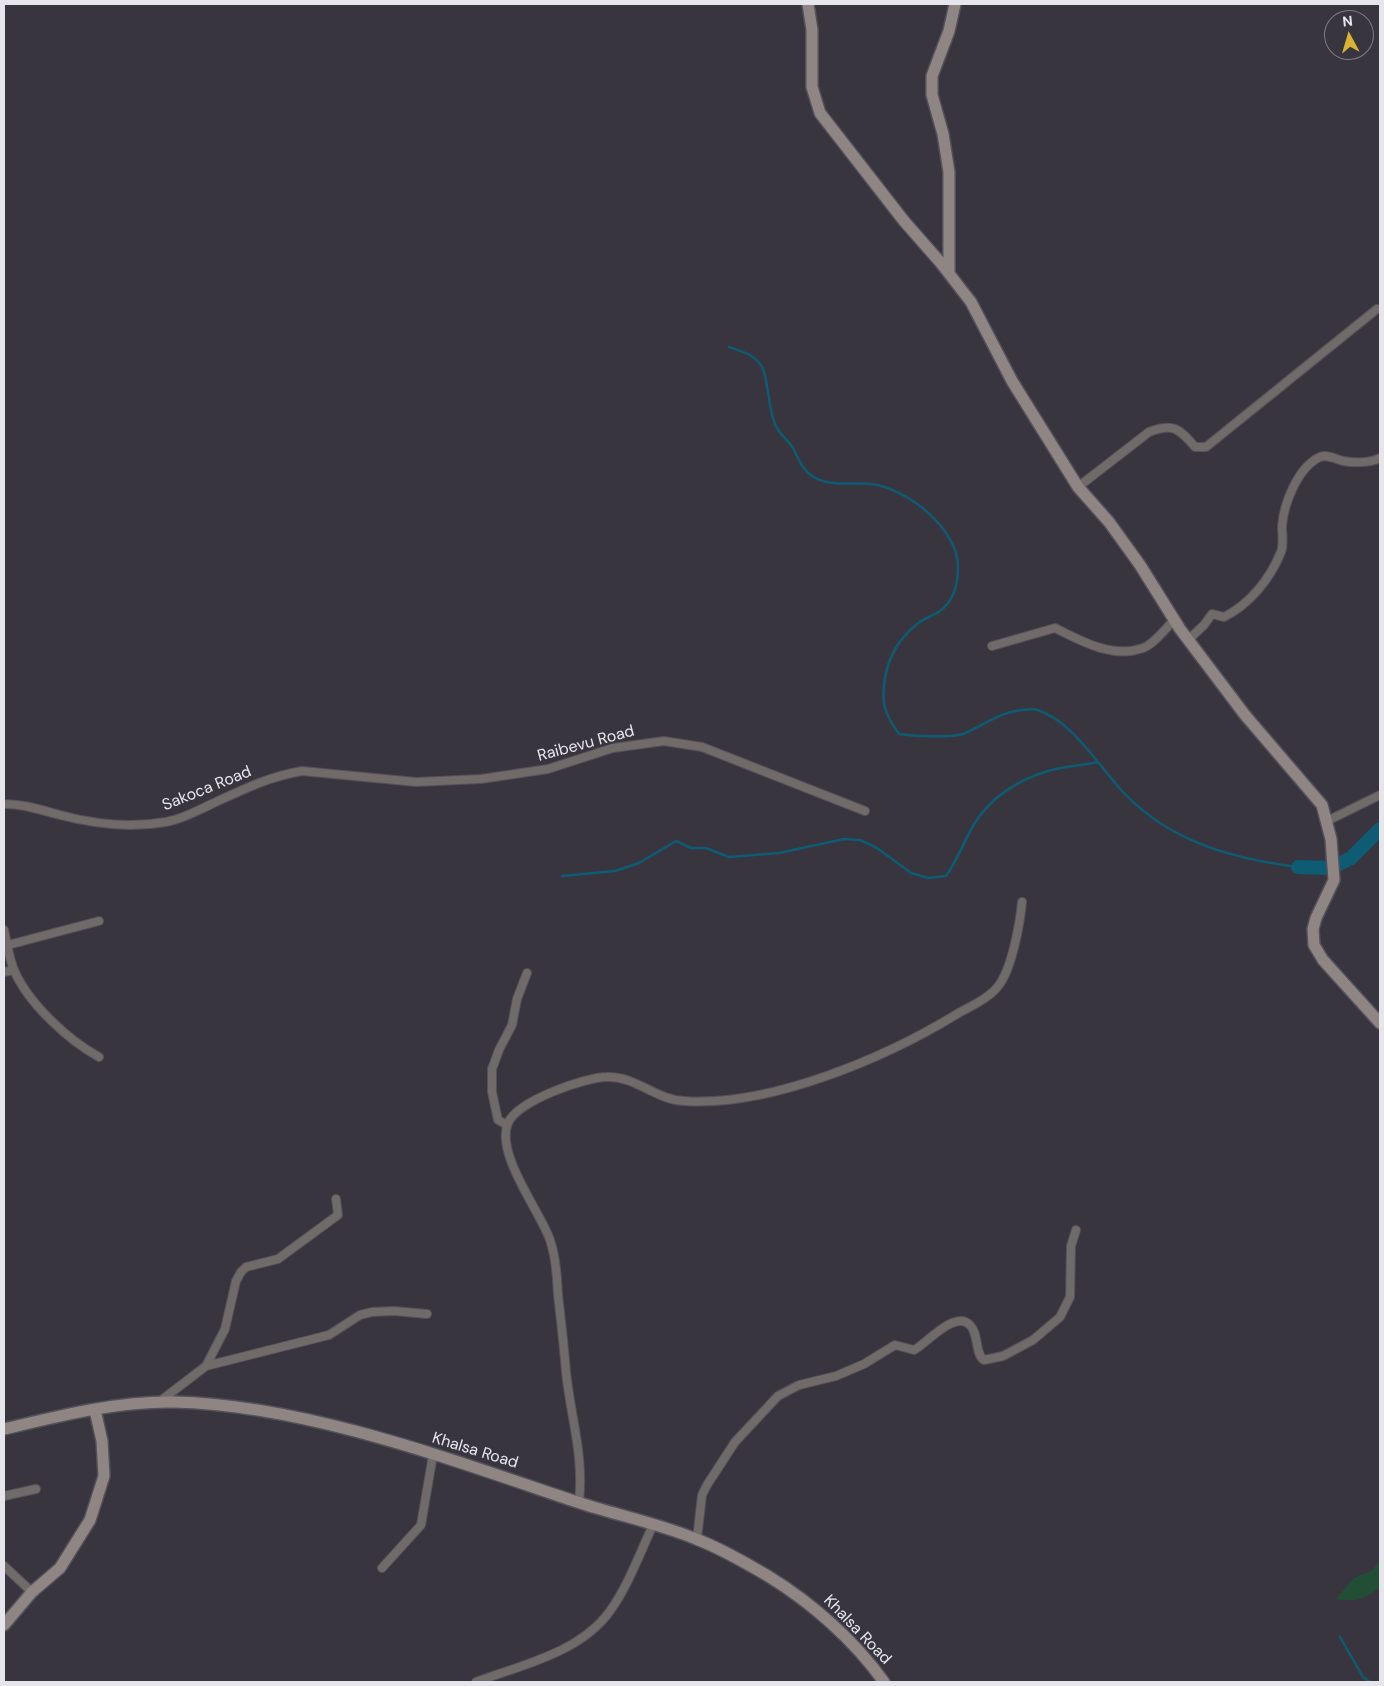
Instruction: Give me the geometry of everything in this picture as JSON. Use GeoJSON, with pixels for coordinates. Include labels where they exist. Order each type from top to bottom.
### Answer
{"type":"FeatureCollection","features":[{"type":"Feature","properties":{"kind":"street"},"geometry":{"type":"LineString","coordinates":[[808,4],[812,30],[812,87],[818,108],[904,222],[971,302],[1012,381],[1078,488],[1109,522],[1140,565],[1188,640],[1245,715],[1322,805],[1327,821],[1333,858],[1334,880],[1316,918],[1313,929],[1314,945],[1323,960],[1380,1023]]}},
{"type":"Feature","properties":{"kind":"street"},"geometry":{"type":"LineString","coordinates":[[948,273],[949,172],[943,134],[932,95],[932,76],[951,24],[955,4]]}},
{"type":"Feature","properties":{"kind":"street"},"geometry":{"type":"LineString","coordinates":[[1078,488],[1149,432],[1157,429],[1172,427],[1179,429],[1195,446],[1206,447],[1377,309]]}},
{"type":"Feature","properties":{"kind":"street"},"geometry":{"type":"LineString","coordinates":[[1188,640],[1204,625],[1212,614],[1215,613],[1221,618],[1226,616],[1258,592],[1280,553],[1282,524],[1292,491],[1308,467],[1324,456],[1344,461],[1366,461],[1380,458]]}},
{"type":"Feature","properties":{"kind":"street"},"geometry":{"type":"LineString","coordinates":[[992,646],[1055,628],[1087,644],[1122,653],[1144,648],[1174,620]]}},
{"type":"Feature","properties":{"kind":"street","name":"Raibevu Road"},"geometry":{"type":"LineString","coordinates":[[302,771],[416,782],[481,779],[548,769],[613,748],[664,741],[702,747],[865,811]]}},
{"type":"Feature","properties":{"kind":"street","name":"Sakoca Road"},"geometry":{"type":"LineString","coordinates":[[4,804],[30,806],[105,824],[165,822],[202,809],[267,778],[302,771]]}},
{"type":"Feature","properties":{"kind":"street"},"geometry":{"type":"LineString","coordinates":[[1327,821],[1380,795]]}},
{"type":"Feature","properties":{"kind":"street"},"geometry":{"type":"LineString","coordinates":[[579,1503],[581,1464],[570,1400],[554,1255],[545,1228],[516,1171],[506,1137],[507,1125],[515,1113],[524,1106],[566,1087],[598,1078],[624,1079],[660,1096],[682,1102],[729,1100],[819,1078],[902,1044],[964,1010],[999,986],[1020,924],[1022,902]]}},
{"type":"Feature","properties":{"kind":"street"},"geometry":{"type":"LineString","coordinates":[[8,946],[99,921]]}},
{"type":"Feature","properties":{"kind":"street"},"geometry":{"type":"LineString","coordinates":[[4,930],[14,970],[26,993],[78,1045],[98,1057]]}},
{"type":"Feature","properties":{"kind":"street"},"geometry":{"type":"LineString","coordinates":[[4,972],[14,970]]}},
{"type":"Feature","properties":{"kind":"street"},"geometry":{"type":"LineString","coordinates":[[507,1125],[498,1120],[496,1113],[492,1092],[492,1069],[512,1025],[517,999],[527,973]]}},
{"type":"Feature","properties":{"kind":"street"},"geometry":{"type":"LineString","coordinates":[[206,1366],[225,1329],[236,1281],[241,1272],[246,1267],[278,1259],[317,1229],[336,1219],[338,1215],[336,1199]]}},
{"type":"Feature","properties":{"kind":"street"},"geometry":{"type":"LineString","coordinates":[[697,1539],[702,1495],[706,1484],[735,1442],[778,1396],[799,1385],[836,1376],[864,1364],[895,1345],[914,1350],[923,1341],[955,1322],[964,1321],[971,1325],[977,1337],[980,1356],[984,1360],[1003,1356],[1033,1340],[1060,1318],[1070,1297],[1071,1246],[1076,1230]]}},
{"type":"Feature","properties":{"kind":"street"},"geometry":{"type":"LineString","coordinates":[[158,1403],[206,1366],[329,1335],[360,1315],[372,1312],[394,1311],[426,1314]]}},
{"type":"Feature","properties":{"kind":"street","name":"Khalsa Road"},"geometry":{"type":"LineString","coordinates":[[4,1429],[120,1405],[174,1402],[244,1409],[316,1421],[433,1455],[697,1539],[767,1576],[815,1609],[852,1645],[884,1682]]}},
{"type":"Feature","properties":{"kind":"street"},"geometry":{"type":"LineString","coordinates":[[4,1625],[32,1592],[60,1568],[90,1520],[104,1476],[102,1441],[95,1410]]}},
{"type":"Feature","properties":{"kind":"street"},"geometry":{"type":"LineString","coordinates":[[382,1568],[421,1526],[433,1455]]}},
{"type":"Feature","properties":{"kind":"street"},"geometry":{"type":"LineString","coordinates":[[4,1496],[36,1489]]}},
{"type":"Feature","properties":{"kind":"street"},"geometry":{"type":"LineString","coordinates":[[476,1682],[559,1651],[586,1636],[610,1612],[632,1571],[653,1525]]}},
{"type":"Feature","properties":{"kind":"street"},"geometry":{"type":"LineString","coordinates":[[4,1566],[32,1592]]}},
{"type":"Feature","properties":{"kind":"green space"},"geometry":{"type":"Polygon","coordinates":[[[1380,1558],[1380,1587],[1360,1599],[1336,1599],[1354,1578],[1373,1570],[1380,1558]]]}},
{"type":"Feature","properties":{"kind":"waterway"},"geometry":{"type":"LineString","coordinates":[[729,347],[748,354],[760,364],[765,375],[776,427],[793,448],[808,473],[825,482],[871,484],[899,493],[928,512],[940,525],[956,552],[957,579],[949,602],[940,611],[920,622],[911,630],[900,642],[889,662],[883,694],[887,714],[899,734],[958,735],[971,731],[1005,714],[1035,709],[1050,715],[1074,734],[1124,793],[1142,810],[1162,824],[1182,836],[1227,853],[1274,864],[1298,867]]}},
{"type":"Feature","properties":{"kind":"waterway"},"geometry":{"type":"LineString","coordinates":[[562,876],[615,871],[639,863],[676,841],[691,848],[706,848],[729,857],[779,853],[844,839],[860,840],[877,848],[911,873],[928,878],[946,876],[973,826],[987,807],[1005,791],[1026,779],[1048,771],[1097,762]]}},
{"type":"Feature","properties":{"kind":"waterway"},"geometry":{"type":"LineString","coordinates":[[1298,867],[1331,868],[1351,858],[1380,829]]}},
{"type":"Feature","properties":{"kind":"waterway"},"geometry":{"type":"LineString","coordinates":[[1340,1637],[1363,1677],[1370,1682]]}}]}
